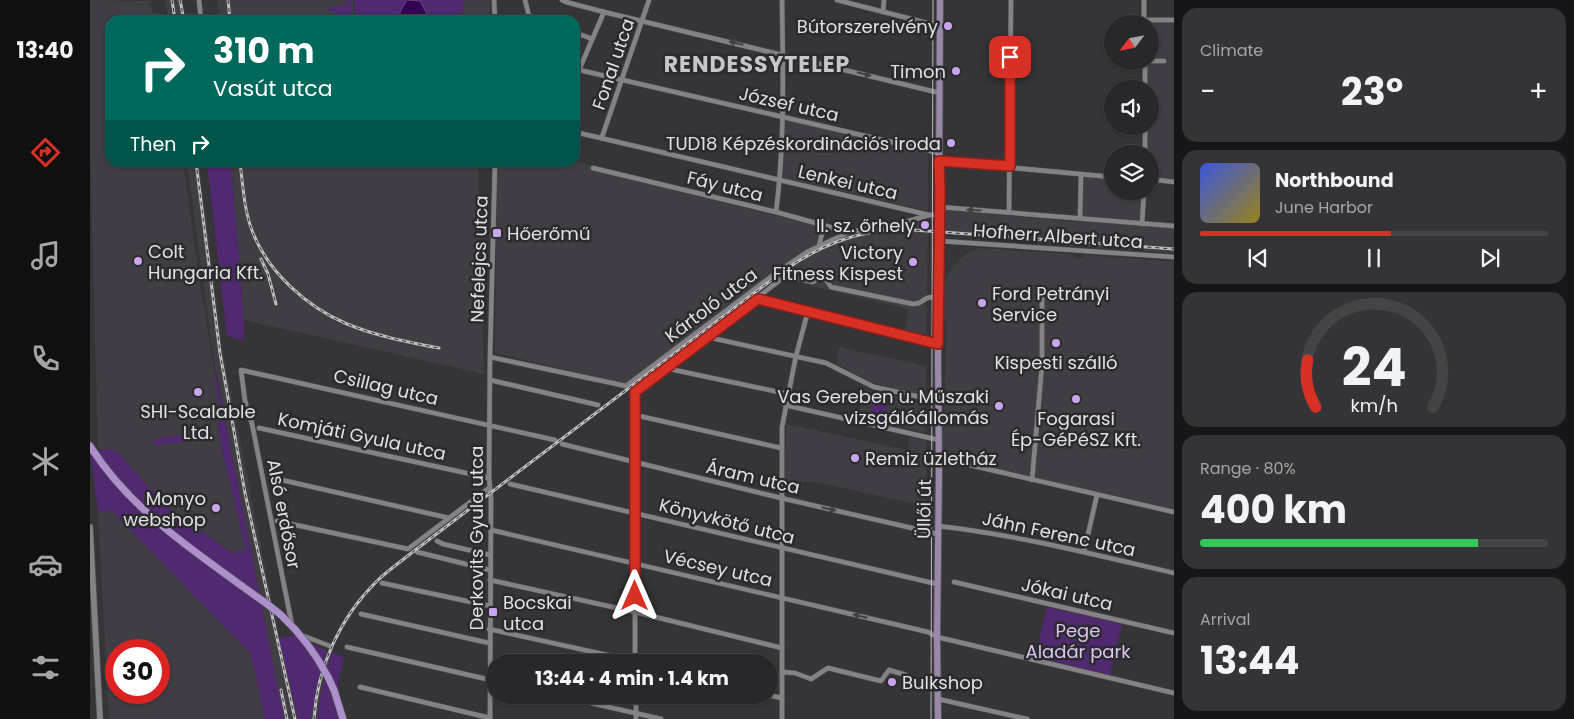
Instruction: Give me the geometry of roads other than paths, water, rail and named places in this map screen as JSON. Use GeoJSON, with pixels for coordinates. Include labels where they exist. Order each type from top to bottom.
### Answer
{"type":"FeatureCollection","features":[{"type":"Feature","properties":{"kind":"main road","name":"Üllői út"},"geometry":{"type":"LineString","coordinates":[[938,719],[940,0]]}},
{"type":"Feature","properties":{"kind":"main road"},"geometry":{"type":"LineString","coordinates":[[90,446],[123,490],[148,514],[194,551],[280,614],[301,636],[321,664],[339,702],[344,719]]}},
{"type":"Feature","properties":{"kind":"street"},"geometry":{"type":"LineString","coordinates":[[199,0],[200,15]]}},
{"type":"Feature","properties":{"kind":"street"},"geometry":{"type":"LineString","coordinates":[[494,0],[495,15]]}},
{"type":"Feature","properties":{"kind":"street"},"geometry":{"type":"LineString","coordinates":[[525,0],[529,15]]}},
{"type":"Feature","properties":{"kind":"street"},"geometry":{"type":"LineString","coordinates":[[562,0],[604,12],[940,93]]}},
{"type":"Feature","properties":{"kind":"street","name":"Fonal utca"},"geometry":{"type":"LineString","coordinates":[[602,137],[649,0]]}},
{"type":"Feature","properties":{"kind":"street"},"geometry":{"type":"LineString","coordinates":[[776,212],[784,116],[782,0]]}},
{"type":"Feature","properties":{"kind":"street"},"geometry":{"type":"LineString","coordinates":[[837,0],[931,24],[940,24]]}},
{"type":"Feature","properties":{"kind":"street"},"geometry":{"type":"LineString","coordinates":[[883,12],[884,0]]}},
{"type":"Feature","properties":{"kind":"street"},"geometry":{"type":"LineString","coordinates":[[1009,212],[1011,0]]}},
{"type":"Feature","properties":{"kind":"street"},"geometry":{"type":"LineString","coordinates":[[1144,0],[1144,15]]}},
{"type":"Feature","properties":{"kind":"street"},"geometry":{"type":"LineString","coordinates":[[580,63],[604,12]]}},
{"type":"Feature","properties":{"kind":"street"},"geometry":{"type":"LineString","coordinates":[[1159,21],[1174,20]]}},
{"type":"Feature","properties":{"kind":"street"},"geometry":{"type":"LineString","coordinates":[[580,35],[592,39]]}},
{"type":"Feature","properties":{"kind":"street"},"geometry":{"type":"LineString","coordinates":[[1159,61],[1164,61]]}},
{"type":"Feature","properties":{"kind":"street","name":"József utca"},"geometry":{"type":"LineString","coordinates":[[580,70],[939,153]]}},
{"type":"Feature","properties":{"kind":"street","name":"Lenkei utca"},"geometry":{"type":"LineString","coordinates":[[580,133],[940,216]]}},
{"type":"Feature","properties":{"kind":"street"},"geometry":{"type":"LineString","coordinates":[[939,161],[1010,166],[1104,176]]}},
{"type":"Feature","properties":{"kind":"street","name":"Nefelejcs utca"},"geometry":{"type":"LineString","coordinates":[[490,357],[495,167]]}},
{"type":"Feature","properties":{"kind":"street","name":"Fáy utca"},"geometry":{"type":"LineString","coordinates":[[593,168],[776,212],[850,232]]}},
{"type":"Feature","properties":{"kind":"street"},"geometry":{"type":"LineString","coordinates":[[1080,218],[1081,175]]}},
{"type":"Feature","properties":{"kind":"street"},"geometry":{"type":"LineString","coordinates":[[1159,180],[1174,182]]}},
{"type":"Feature","properties":{"kind":"street"},"geometry":{"type":"LineString","coordinates":[[1142,224],[1143,200]]}},
{"type":"Feature","properties":{"kind":"street"},"geometry":{"type":"LineString","coordinates":[[940,207],[1174,226]]}},
{"type":"Feature","properties":{"kind":"street","name":"Kártoló utca"},"geometry":{"type":"LineString","coordinates":[[490,357],[626,386],[793,260],[850,232],[902,223],[929,215]]}},
{"type":"Feature","properties":{"kind":"street"},"geometry":{"type":"LineString","coordinates":[[819,246],[824,225]]}},
{"type":"Feature","properties":{"kind":"street","name":"Hofherr Albert utca"},"geometry":{"type":"LineString","coordinates":[[940,242],[1174,257]]}},
{"type":"Feature","properties":{"kind":"street"},"geometry":{"type":"LineString","coordinates":[[637,654],[635,392],[786,276],[812,282],[823,275],[831,287],[912,304],[919,303],[927,298],[940,296]]}},
{"type":"Feature","properties":{"kind":"street"},"geometry":{"type":"LineString","coordinates":[[1032,480],[1042,364],[1042,290]]}},
{"type":"Feature","properties":{"kind":"street"},"geometry":{"type":"LineString","coordinates":[[758,299],[938,344]]}},
{"type":"Feature","properties":{"kind":"street"},"geometry":{"type":"LineString","coordinates":[[782,719],[782,421],[808,311]]}},
{"type":"Feature","properties":{"kind":"street"},"geometry":{"type":"LineString","coordinates":[[707,337],[826,363],[874,387],[939,401]]}},
{"type":"Feature","properties":{"kind":"street","name":"Derkovits Gyula utca"},"geometry":{"type":"LineString","coordinates":[[490,357],[490,654]]}},
{"type":"Feature","properties":{"kind":"street"},"geometry":{"type":"LineString","coordinates":[[665,368],[788,394]]}},
{"type":"Feature","properties":{"kind":"street","name":"Csillag utca"},"geometry":{"type":"LineString","coordinates":[[245,401],[242,370],[555,440]]}},
{"type":"Feature","properties":{"kind":"street"},"geometry":{"type":"LineString","coordinates":[[490,380],[598,405]]}},
{"type":"Feature","properties":{"kind":"street","name":"Alsó erdősor"},"geometry":{"type":"LineString","coordinates":[[245,401],[252,424],[293,632],[330,646]]}},
{"type":"Feature","properties":{"kind":"street"},"geometry":{"type":"LineString","coordinates":[[786,405],[939,440]]}},
{"type":"Feature","properties":{"kind":"street"},"geometry":{"type":"LineString","coordinates":[[635,415],[781,448]]}},
{"type":"Feature","properties":{"kind":"street","name":"Komjáti Gyula utca"},"geometry":{"type":"LineString","coordinates":[[259,428],[489,478]]}},
{"type":"Feature","properties":{"kind":"street","name":"Áram utca"},"geometry":{"type":"LineString","coordinates":[[562,444],[781,498],[938,534]]}},
{"type":"Feature","properties":{"kind":"street"},"geometry":{"type":"LineString","coordinates":[[939,458],[1174,512]]}},
{"type":"Feature","properties":{"kind":"street"},"geometry":{"type":"LineString","coordinates":[[273,478],[450,518]]}},
{"type":"Feature","properties":{"kind":"street","name":"Könyvkötő utca"},"geometry":{"type":"LineString","coordinates":[[510,484],[938,584]]}},
{"type":"Feature","properties":{"kind":"street"},"geometry":{"type":"LineString","coordinates":[[277,521],[408,549],[489,488]]}},
{"type":"Feature","properties":{"kind":"street"},"geometry":{"type":"LineString","coordinates":[[1084,552],[1098,495]]}},
{"type":"Feature","properties":{"kind":"street","name":"Jáhn Ferenc utca"},"geometry":{"type":"LineString","coordinates":[[938,526],[975,531],[1084,552],[1174,574]]}},
{"type":"Feature","properties":{"kind":"street"},"geometry":{"type":"LineString","coordinates":[[90,527],[100,719]]}},
{"type":"Feature","properties":{"kind":"street","name":"Vécsey utca"},"geometry":{"type":"LineString","coordinates":[[491,530],[931,632],[937,637],[1174,693]]}},
{"type":"Feature","properties":{"kind":"street"},"geometry":{"type":"LineString","coordinates":[[437,541],[490,555]]}},
{"type":"Feature","properties":{"kind":"street"},"geometry":{"type":"LineString","coordinates":[[417,552],[490,570]]}},
{"type":"Feature","properties":{"kind":"street"},"geometry":{"type":"LineString","coordinates":[[490,580],[635,612],[782,648]]}},
{"type":"Feature","properties":{"kind":"street","name":"Jókai utca"},"geometry":{"type":"LineString","coordinates":[[954,582],[1174,633]]}},
{"type":"Feature","properties":{"kind":"street"},"geometry":{"type":"LineString","coordinates":[[382,583],[490,606]]}},
{"type":"Feature","properties":{"kind":"street"},"geometry":{"type":"LineString","coordinates":[[361,614],[489,643]]}},
{"type":"Feature","properties":{"kind":"street"},"geometry":{"type":"LineString","coordinates":[[489,629],[601,654]]}},
{"type":"Feature","properties":{"kind":"street"},"geometry":{"type":"LineString","coordinates":[[347,647],[486,680]]}},
{"type":"Feature","properties":{"kind":"street"},"geometry":{"type":"LineString","coordinates":[[782,672],[795,672],[811,678],[828,668],[881,681],[889,670],[906,674]]}},
{"type":"Feature","properties":{"kind":"street"},"geometry":{"type":"LineString","coordinates":[[360,688],[490,718]]}},
{"type":"Feature","properties":{"kind":"street"},"geometry":{"type":"LineString","coordinates":[[778,697],[782,698]]}},
{"type":"Feature","properties":{"kind":"street"},"geometry":{"type":"LineString","coordinates":[[938,699],[1026,719]]}},
{"type":"Feature","properties":{"kind":"street","name":"Derkovits Gyula utca"},"geometry":{"type":"LineString","coordinates":[[490,718],[491,704]]}},
{"type":"Feature","properties":{"kind":"street"},"geometry":{"type":"LineString","coordinates":[[598,704],[661,719]]}},
{"type":"Feature","properties":{"kind":"street"},"geometry":{"type":"LineString","coordinates":[[636,704],[636,719]]}},
{"type":"Feature","properties":{"kind":"tram line"},"geometry":{"type":"LineString","coordinates":[[931,719],[933,0]]}},
{"type":"Feature","properties":{"kind":"railway"},"geometry":{"type":"LineString","coordinates":[[172,0],[174,15]]}},
{"type":"Feature","properties":{"kind":"railway"},"geometry":{"type":"LineString","coordinates":[[180,0],[183,15]]}},
{"type":"Feature","properties":{"kind":"railway"},"geometry":{"type":"LineString","coordinates":[[228,0],[230,15]]}},
{"type":"Feature","properties":{"kind":"railway"},"geometry":{"type":"LineString","coordinates":[[197,167],[220,353],[245,493],[295,719]]}},
{"type":"Feature","properties":{"kind":"railway"},"geometry":{"type":"LineString","coordinates":[[241,167],[246,207],[253,233],[269,262],[291,287],[318,308],[347,324],[381,335],[439,348]]}},
{"type":"Feature","properties":{"kind":"railway"},"geometry":{"type":"LineString","coordinates":[[314,719],[320,681],[325,662],[333,644],[352,611],[381,577],[782,272],[823,247],[868,233],[900,229],[1174,249]]}},
{"type":"Feature","properties":{"kind":"railway"},"geometry":{"type":"LineString","coordinates":[[261,259],[268,274],[276,304]]}},
{"type":"Feature","properties":{"kind":"railway"},"geometry":{"type":"LineString","coordinates":[[281,690],[287,719]]}},
{"type":"Feature","properties":{"kind":"place","name":"Bútorszerelvény"},"geometry":{"type":"Point","coordinates":[948,26]}},
{"type":"Feature","properties":{"kind":"place","name":"Timon"},"geometry":{"type":"Point","coordinates":[956,71]}},
{"type":"Feature","properties":{"kind":"place","name":"TUD18 Képzéskordinációs iroda"},"geometry":{"type":"Point","coordinates":[951,143]}},
{"type":"Feature","properties":{"kind":"place","name":"II. sz. őrhely"},"geometry":{"type":"Point","coordinates":[925,225]}},
{"type":"Feature","properties":{"kind":"place","name":"Hőerőmű"},"geometry":{"type":"Point","coordinates":[497,233]}},
{"type":"Feature","properties":{"kind":"place","name":"Colt Hungaria Kft."},"geometry":{"type":"Point","coordinates":[138,261]}},
{"type":"Feature","properties":{"kind":"place","name":"Victory Fitness Kispest"},"geometry":{"type":"Point","coordinates":[913,262]}},
{"type":"Feature","properties":{"kind":"place","name":"Ford Petrányi Service"},"geometry":{"type":"Point","coordinates":[982,303]}},
{"type":"Feature","properties":{"kind":"place","name":"Kispesti szálló"},"geometry":{"type":"Point","coordinates":[1056,343]}},
{"type":"Feature","properties":{"kind":"place","name":"SHI-Scalable Ltd."},"geometry":{"type":"Point","coordinates":[198,392]}},
{"type":"Feature","properties":{"kind":"place","name":"Fogarasi Ép-GéPéSZ Kft."},"geometry":{"type":"Point","coordinates":[1076,399]}},
{"type":"Feature","properties":{"kind":"place","name":"Vas Gereben u. Műszaki vizsgálóállomás"},"geometry":{"type":"Point","coordinates":[999,406]}},
{"type":"Feature","properties":{"kind":"place","name":"Remiz üzletház"},"geometry":{"type":"Point","coordinates":[855,458]}},
{"type":"Feature","properties":{"kind":"place","name":"Monyo webshop"},"geometry":{"type":"Point","coordinates":[216,508]}},
{"type":"Feature","properties":{"kind":"place","name":"Bocskai utca"},"geometry":{"type":"Point","coordinates":[493,612]}},
{"type":"Feature","properties":{"kind":"place","name":"Bulkshop"},"geometry":{"type":"Point","coordinates":[892,682]}},
{"type":"Feature","properties":{"kind":"district","name":"RENDESSYTELEP"},"geometry":{"type":"Point","coordinates":[757,64]}},
{"type":"Feature","properties":{"kind":"park label","name":"Pege Aladár park"},"geometry":{"type":"Point","coordinates":[1078,640]}}]}
